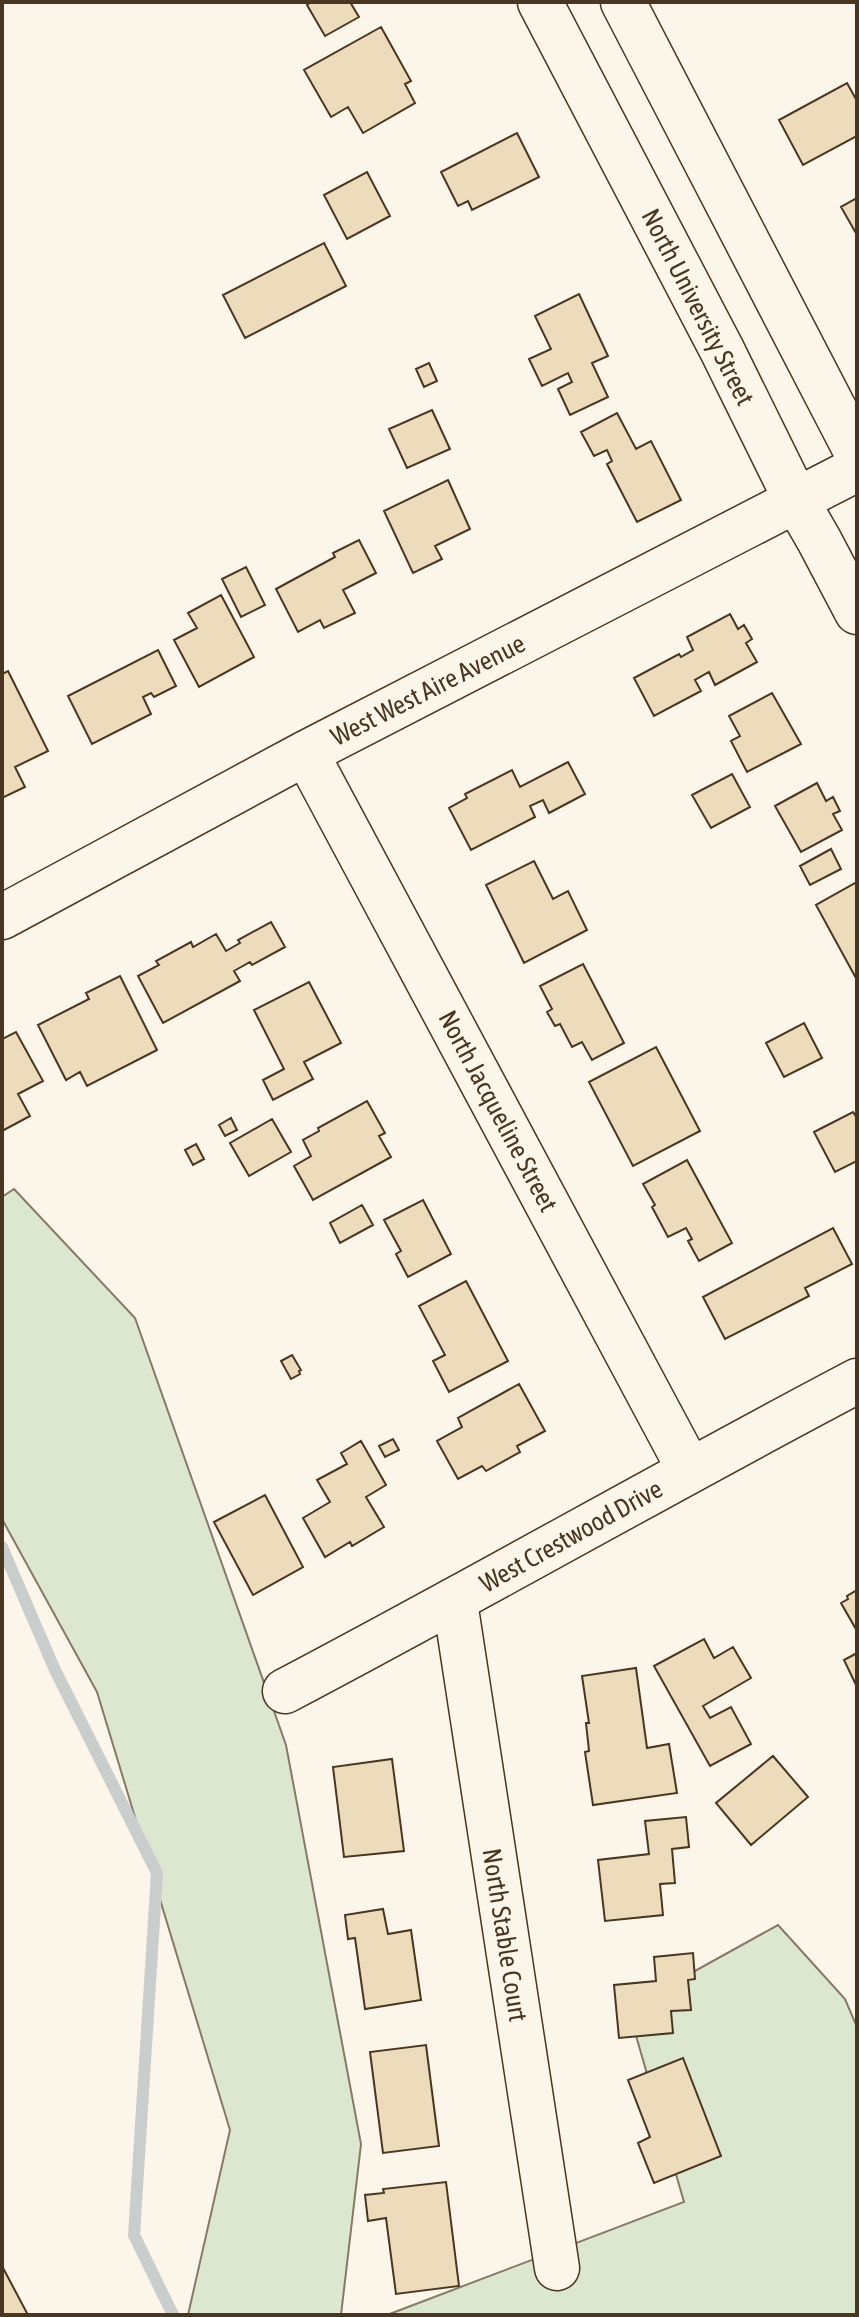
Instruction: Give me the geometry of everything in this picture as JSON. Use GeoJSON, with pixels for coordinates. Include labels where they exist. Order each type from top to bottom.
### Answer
{"type":"FeatureCollection","features":[{"type":"Feature","properties":{"kind":"street","name":"North University Street"},"geometry":{"type":"LineString","coordinates":[[540,2],[722,350],[797,502],[857,612]]}},
{"type":"Feature","properties":{"kind":"street"},"geometry":{"type":"LineString","coordinates":[[623,2],[857,453]]}},
{"type":"Feature","properties":{"kind":"street","name":"West West Aire Avenue"},"geometry":{"type":"LineString","coordinates":[[2,917],[306,753],[857,469]]}},
{"type":"Feature","properties":{"kind":"street","name":"North Jacqueline Street"},"geometry":{"type":"LineString","coordinates":[[306,753],[689,1469]]}},
{"type":"Feature","properties":{"kind":"street","name":"West Crestwood Drive"},"geometry":{"type":"LineString","coordinates":[[285,1691],[455,1602],[689,1469],[857,1381]]}},
{"type":"Feature","properties":{"kind":"street","name":"North Stable Court"},"geometry":{"type":"LineString","coordinates":[[455,1602],[557,2268]]}},
{"type":"Feature","properties":{"kind":"green space"},"geometry":{"type":"Polygon","coordinates":[[[14,1189],[135,1318],[286,1745],[361,2144],[341,2315],[188,2315],[230,2130],[97,1692],[2,1519],[2,1197],[14,1189]]]}},
{"type":"Feature","properties":{"kind":"green space"},"geometry":{"type":"Polygon","coordinates":[[[778,1925],[845,1999],[857,2027],[857,2315],[387,2315],[684,2202],[628,2008],[778,1925]]]}},
{"type":"Feature","properties":{"kind":"building"},"geometry":{"type":"Polygon","coordinates":[[[311,2],[350,2],[359,17],[325,36],[307,5],[311,2]]]}},
{"type":"Feature","properties":{"kind":"building"},"geometry":{"type":"Polygon","coordinates":[[[381,27],[411,81],[405,84],[415,103],[363,133],[348,107],[331,117],[304,70],[381,27]]]}},
{"type":"Feature","properties":{"kind":"building"},"geometry":{"type":"Polygon","coordinates":[[[847,83],[857,101],[857,136],[803,165],[779,120],[847,83]]]}},
{"type":"Feature","properties":{"kind":"building"},"geometry":{"type":"Polygon","coordinates":[[[517,133],[539,177],[472,210],[468,201],[458,206],[441,172],[517,133]]]}},
{"type":"Feature","properties":{"kind":"building"},"geometry":{"type":"Polygon","coordinates":[[[367,172],[390,216],[347,239],[324,195],[367,172]]]}},
{"type":"Feature","properties":{"kind":"building"},"geometry":{"type":"Polygon","coordinates":[[[857,198],[857,235],[841,207],[857,198]]]}},
{"type":"Feature","properties":{"kind":"building"},"geometry":{"type":"Polygon","coordinates":[[[324,243],[346,286],[245,338],[223,295],[324,243]]]}},
{"type":"Feature","properties":{"kind":"building"},"geometry":{"type":"Polygon","coordinates":[[[579,294],[608,356],[592,363],[608,397],[570,415],[558,389],[572,382],[568,373],[542,386],[529,359],[551,349],[535,316],[579,294]]]}},
{"type":"Feature","properties":{"kind":"building"},"geometry":{"type":"Polygon","coordinates":[[[429,363],[437,381],[424,387],[416,369],[429,363]]]}},
{"type":"Feature","properties":{"kind":"building"},"geometry":{"type":"Polygon","coordinates":[[[432,410],[450,449],[407,468],[389,429],[432,410]]]}},
{"type":"Feature","properties":{"kind":"building"},"geometry":{"type":"Polygon","coordinates":[[[617,413],[636,449],[651,441],[681,500],[637,522],[607,464],[612,461],[607,450],[594,456],[581,432],[617,413]]]}},
{"type":"Feature","properties":{"kind":"building"},"geometry":{"type":"Polygon","coordinates":[[[448,480],[470,529],[435,546],[442,559],[413,573],[384,511],[448,480]]]}},
{"type":"Feature","properties":{"kind":"building"},"geometry":{"type":"Polygon","coordinates":[[[359,540],[376,573],[343,590],[355,613],[324,628],[320,620],[298,632],[276,589],[335,557],[333,553],[359,540]]]}},
{"type":"Feature","properties":{"kind":"building"},"geometry":{"type":"Polygon","coordinates":[[[246,567],[265,605],[241,617],[222,579],[246,567]]]}},
{"type":"Feature","properties":{"kind":"building"},"geometry":{"type":"Polygon","coordinates":[[[221,595],[254,657],[199,687],[174,640],[197,628],[188,613],[221,595]]]}},
{"type":"Feature","properties":{"kind":"building"},"geometry":{"type":"Polygon","coordinates":[[[730,614],[738,629],[744,625],[752,639],[746,643],[757,662],[715,685],[709,672],[695,680],[701,691],[654,716],[634,678],[693,650],[687,637],[730,614]]]}},
{"type":"Feature","properties":{"kind":"building"},"geometry":{"type":"Polygon","coordinates":[[[158,650],[176,686],[154,697],[151,693],[143,697],[151,714],[92,744],[68,696],[158,650]]]}},
{"type":"Feature","properties":{"kind":"building"},"geometry":{"type":"Polygon","coordinates":[[[8,671],[48,751],[15,767],[25,787],[2,798],[2,674],[8,671]]]}},
{"type":"Feature","properties":{"kind":"building"},"geometry":{"type":"Polygon","coordinates":[[[772,693],[801,744],[747,772],[731,741],[740,736],[729,716],[772,693]]]}},
{"type":"Feature","properties":{"kind":"building"},"geometry":{"type":"Polygon","coordinates":[[[568,762],[585,794],[549,813],[543,800],[530,806],[535,817],[471,850],[449,808],[467,798],[465,794],[512,770],[520,787],[568,762]]]}},
{"type":"Feature","properties":{"kind":"building"},"geometry":{"type":"Polygon","coordinates":[[[732,774],[750,807],[711,828],[692,795],[732,774]]]}},
{"type":"Feature","properties":{"kind":"building"},"geometry":{"type":"Polygon","coordinates":[[[817,783],[826,801],[833,797],[840,811],[833,814],[842,830],[801,852],[775,806],[817,783]]]}},
{"type":"Feature","properties":{"kind":"building"},"geometry":{"type":"Polygon","coordinates":[[[831,849],[841,869],[810,885],[800,866],[831,849]]]}},
{"type":"Feature","properties":{"kind":"building"},"geometry":{"type":"Polygon","coordinates":[[[534,861],[553,899],[568,891],[587,930],[524,963],[486,885],[534,861]]]}},
{"type":"Feature","properties":{"kind":"building"},"geometry":{"type":"Polygon","coordinates":[[[857,882],[857,980],[816,905],[857,882]]]}},
{"type":"Feature","properties":{"kind":"building"},"geometry":{"type":"Polygon","coordinates":[[[271,922],[285,947],[234,971],[240,981],[163,1023],[138,976],[159,965],[156,961],[191,942],[193,947],[216,934],[226,951],[240,943],[238,940],[271,922]]]}},
{"type":"Feature","properties":{"kind":"building"},"geometry":{"type":"Polygon","coordinates":[[[583,964],[624,1043],[592,1060],[582,1042],[572,1047],[560,1024],[555,1026],[547,1012],[552,1009],[540,986],[583,964]]]}},
{"type":"Feature","properties":{"kind":"building"},"geometry":{"type":"Polygon","coordinates":[[[120,976],[157,1050],[87,1086],[80,1072],[66,1080],[38,1025],[89,999],[86,993],[120,976]]]}},
{"type":"Feature","properties":{"kind":"building"},"geometry":{"type":"Polygon","coordinates":[[[309,982],[341,1043],[304,1062],[313,1079],[273,1100],[263,1080],[284,1069],[254,1010],[309,982]]]}},
{"type":"Feature","properties":{"kind":"building"},"geometry":{"type":"Polygon","coordinates":[[[804,1023],[822,1058],[784,1077],[766,1043],[804,1023]]]}},
{"type":"Feature","properties":{"kind":"building"},"geometry":{"type":"Polygon","coordinates":[[[16,1032],[43,1081],[18,1094],[30,1116],[2,1131],[2,1039],[16,1032]]]}},
{"type":"Feature","properties":{"kind":"building"},"geometry":{"type":"Polygon","coordinates":[[[656,1047],[700,1131],[633,1166],[589,1082],[656,1047]]]}},
{"type":"Feature","properties":{"kind":"building"},"geometry":{"type":"Polygon","coordinates":[[[367,1101],[385,1133],[379,1136],[391,1157],[313,1200],[294,1166],[311,1156],[303,1140],[319,1131],[318,1128],[367,1101]]]}},
{"type":"Feature","properties":{"kind":"building"},"geometry":{"type":"Polygon","coordinates":[[[853,1112],[857,1118],[857,1161],[835,1172],[814,1132],[853,1112]]]}},
{"type":"Feature","properties":{"kind":"building"},"geometry":{"type":"Polygon","coordinates":[[[231,1118],[237,1130],[225,1136],[219,1125],[231,1118]]]}},
{"type":"Feature","properties":{"kind":"building"},"geometry":{"type":"Polygon","coordinates":[[[272,1119],[291,1152],[249,1176],[230,1143],[272,1119]]]}},
{"type":"Feature","properties":{"kind":"building"},"geometry":{"type":"Polygon","coordinates":[[[196,1144],[204,1159],[193,1165],[185,1150],[196,1144]]]}},
{"type":"Feature","properties":{"kind":"building"},"geometry":{"type":"Polygon","coordinates":[[[687,1160],[732,1243],[699,1261],[688,1241],[692,1239],[686,1228],[668,1237],[643,1184],[687,1160]]]}},
{"type":"Feature","properties":{"kind":"building"},"geometry":{"type":"Polygon","coordinates":[[[423,1200],[451,1254],[408,1277],[396,1254],[401,1251],[384,1220],[423,1200]]]}},
{"type":"Feature","properties":{"kind":"building"},"geometry":{"type":"Polygon","coordinates":[[[362,1205],[373,1225],[340,1243],[330,1223],[362,1205]]]}},
{"type":"Feature","properties":{"kind":"building"},"geometry":{"type":"Polygon","coordinates":[[[833,1228],[852,1264],[805,1288],[809,1296],[725,1339],[703,1297],[833,1228]]]}},
{"type":"Feature","properties":{"kind":"building"},"geometry":{"type":"Polygon","coordinates":[[[466,1281],[508,1361],[449,1392],[433,1361],[445,1355],[419,1306],[466,1281]]]}},
{"type":"Feature","properties":{"kind":"building"},"geometry":{"type":"Polygon","coordinates":[[[292,1355],[301,1370],[291,1379],[281,1361],[292,1355]]]}},
{"type":"Feature","properties":{"kind":"building"},"geometry":{"type":"Polygon","coordinates":[[[519,1384],[545,1431],[517,1446],[520,1452],[486,1471],[482,1466],[458,1479],[437,1441],[462,1427],[458,1418],[519,1384]]]}},
{"type":"Feature","properties":{"kind":"building"},"geometry":{"type":"Polygon","coordinates":[[[393,1439],[399,1450],[385,1457],[379,1446],[393,1439]]]}},
{"type":"Feature","properties":{"kind":"building"},"geometry":{"type":"Polygon","coordinates":[[[361,1441],[386,1485],[366,1497],[384,1527],[352,1546],[350,1542],[325,1557],[303,1518],[330,1502],[317,1480],[347,1464],[341,1453],[361,1441]]]}},
{"type":"Feature","properties":{"kind":"building"},"geometry":{"type":"Polygon","coordinates":[[[265,1495],[303,1567],[253,1595],[214,1522],[265,1495]]]}},
{"type":"Feature","properties":{"kind":"building"},"geometry":{"type":"Polygon","coordinates":[[[857,1590],[857,1631],[841,1603],[857,1590]]]}},
{"type":"Feature","properties":{"kind":"building"},"geometry":{"type":"Polygon","coordinates":[[[704,1639],[714,1658],[733,1647],[751,1678],[703,1706],[710,1718],[731,1707],[751,1744],[710,1766],[654,1666],[704,1639]]]}},
{"type":"Feature","properties":{"kind":"building"},"geometry":{"type":"Polygon","coordinates":[[[857,1653],[857,1687],[844,1660],[857,1653]]]}},
{"type":"Feature","properties":{"kind":"building"},"geometry":{"type":"Polygon","coordinates":[[[636,1668],[647,1748],[669,1744],[677,1793],[593,1805],[585,1752],[589,1751],[586,1723],[589,1723],[582,1676],[636,1668]]]}},
{"type":"Feature","properties":{"kind":"building"},"geometry":{"type":"Polygon","coordinates":[[[773,1756],[808,1797],[751,1845],[716,1803],[773,1756]]]}},
{"type":"Feature","properties":{"kind":"building"},"geometry":{"type":"Polygon","coordinates":[[[392,1759],[404,1851],[344,1857],[333,1767],[392,1759]]]}},
{"type":"Feature","properties":{"kind":"building"},"geometry":{"type":"Polygon","coordinates":[[[686,1817],[689,1847],[672,1849],[675,1883],[660,1884],[663,1915],[605,1921],[598,1860],[649,1854],[645,1821],[686,1817]]]}},
{"type":"Feature","properties":{"kind":"building"},"geometry":{"type":"Polygon","coordinates":[[[383,1909],[388,1934],[411,1930],[421,2000],[365,2009],[355,1938],[348,1939],[345,1915],[383,1909]]]}},
{"type":"Feature","properties":{"kind":"building"},"geometry":{"type":"Polygon","coordinates":[[[693,1953],[695,1979],[688,1980],[691,2010],[671,2011],[673,2033],[619,2038],[614,1985],[656,1981],[654,1957],[693,1953]]]}},
{"type":"Feature","properties":{"kind":"building"},"geometry":{"type":"Polygon","coordinates":[[[426,2045],[439,2146],[383,2153],[370,2052],[426,2045]]]}},
{"type":"Feature","properties":{"kind":"building"},"geometry":{"type":"Polygon","coordinates":[[[683,2058],[721,2156],[654,2183],[638,2143],[650,2137],[628,2080],[683,2058]]]}},
{"type":"Feature","properties":{"kind":"building"},"geometry":{"type":"Polygon","coordinates":[[[446,2182],[459,2286],[396,2294],[386,2218],[368,2221],[365,2195],[384,2193],[383,2189],[446,2182]]]}},
{"type":"Feature","properties":{"kind":"building"},"geometry":{"type":"Polygon","coordinates":[[[2,2266],[28,2315],[2,2315],[2,2266]]]}},
{"type":"Feature","properties":{"kind":"waterway"},"geometry":{"type":"LineString","coordinates":[[2,1547],[55,1670],[157,1873],[134,2235],[173,2315]]}}]}
